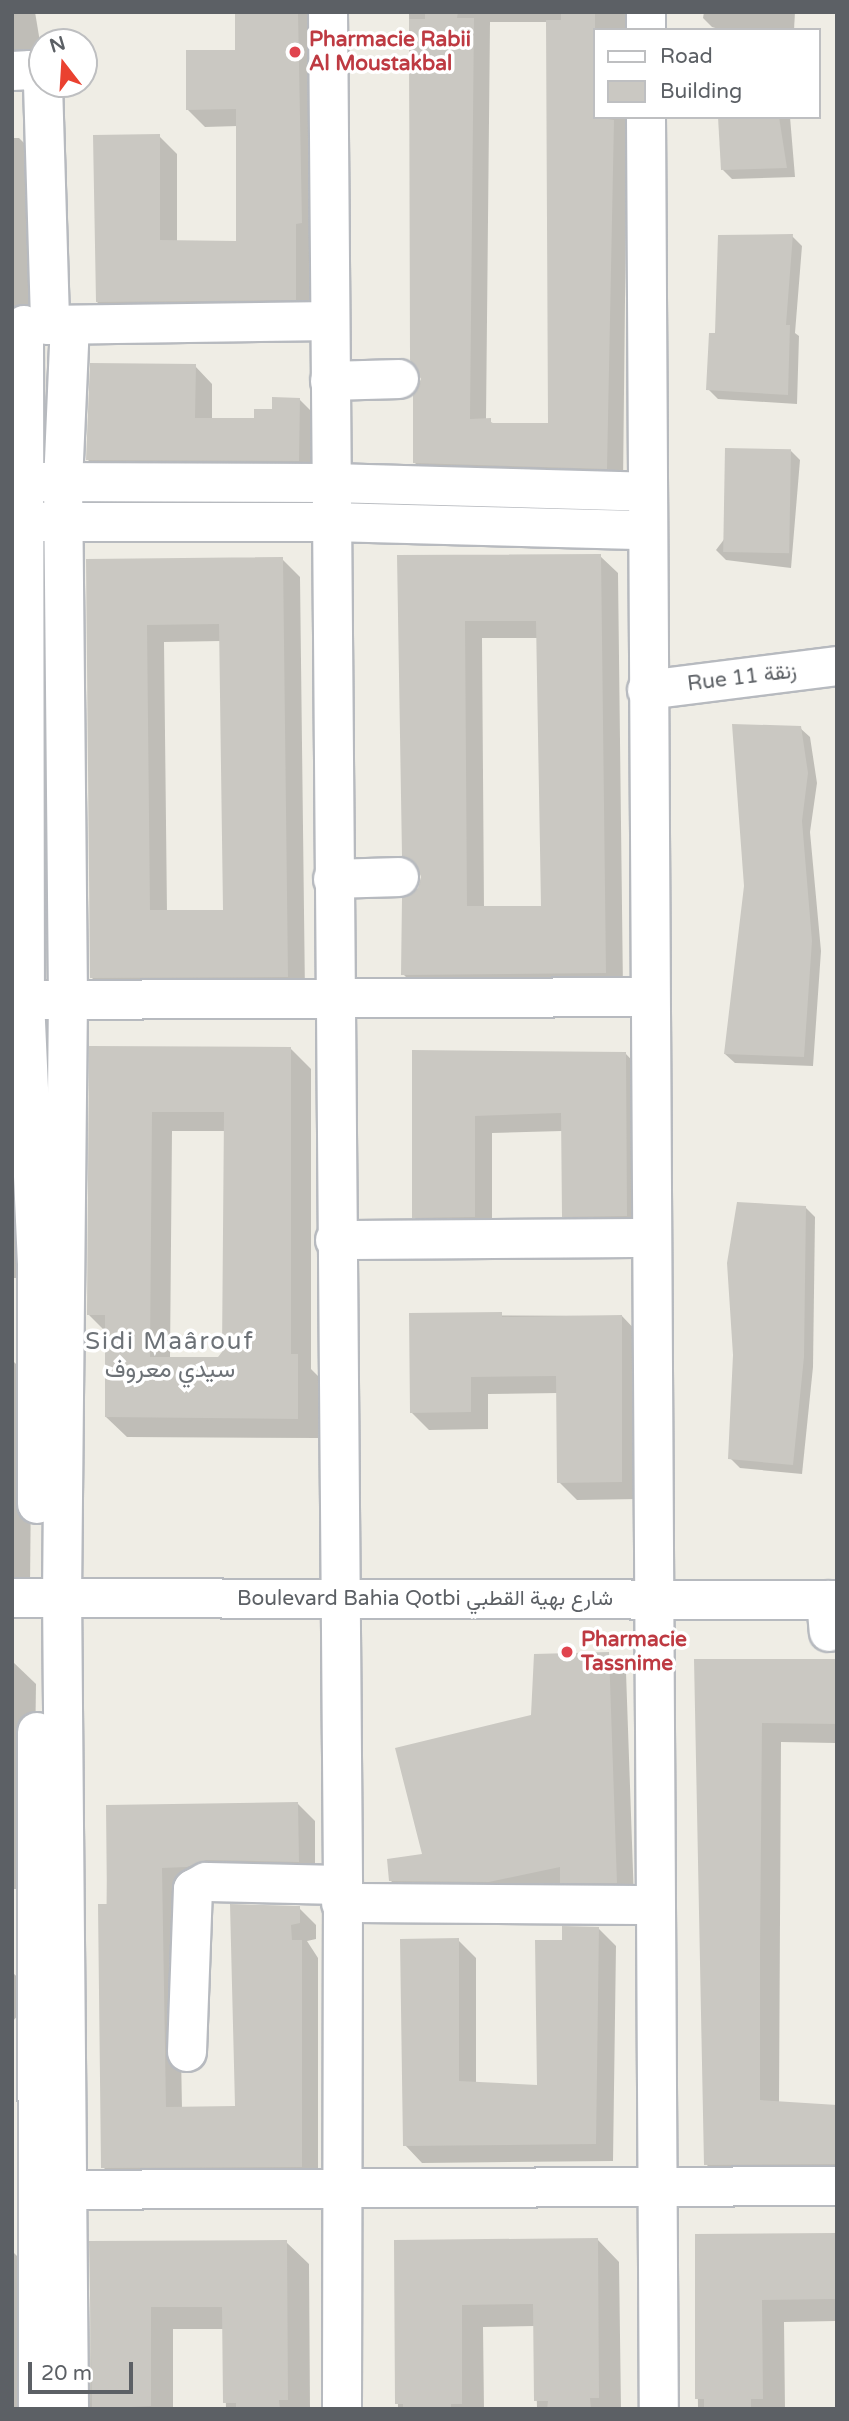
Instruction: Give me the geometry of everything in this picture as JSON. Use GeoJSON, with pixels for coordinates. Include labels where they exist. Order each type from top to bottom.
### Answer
{"type":"FeatureCollection","features":[{"type":"Feature","properties":{"kind":"street"},"geometry":{"type":"LineString","coordinates":[[328,12],[337,1599],[342,1894],[342,2409]]}},
{"type":"Feature","properties":{"kind":"street"},"geometry":{"type":"LineString","coordinates":[[38,2409],[37,1598],[24,1322],[19,1000],[39,325],[42,98]]}},
{"type":"Feature","properties":{"kind":"street"},"geometry":{"type":"LineString","coordinates":[[646,119],[646,530],[659,2409]]}},
{"type":"Feature","properties":{"kind":"street"},"geometry":{"type":"LineString","coordinates":[[39,325],[330,321]]}},
{"type":"Feature","properties":{"kind":"street"},"geometry":{"type":"LineString","coordinates":[[330,381],[399,379]]}},
{"type":"Feature","properties":{"kind":"street"},"geometry":{"type":"LineString","coordinates":[[34,482],[331,483],[646,492]]}},
{"type":"Feature","properties":{"kind":"street"},"geometry":{"type":"LineString","coordinates":[[34,522],[331,522],[646,530]]}},
{"type":"Feature","properties":{"kind":"street"},"geometry":{"type":"LineString","coordinates":[[34,522],[68,1000],[37,1598]]}},
{"type":"Feature","properties":{"kind":"street","name":"Rue 11 زنقة"},"geometry":{"type":"LineString","coordinates":[[648,690],[837,666]]}},
{"type":"Feature","properties":{"kind":"street"},"geometry":{"type":"LineString","coordinates":[[333,879],[399,877]]}},
{"type":"Feature","properties":{"kind":"street"},"geometry":{"type":"LineString","coordinates":[[19,1000],[68,1000],[187,985],[334,999],[649,997]]}},
{"type":"Feature","properties":{"kind":"street"},"geometry":{"type":"LineString","coordinates":[[335,1240],[651,1238]]}},
{"type":"Feature","properties":{"kind":"street","name":"Boulevard Bahia Qotbi شارع بهية القطبي"},"geometry":{"type":"LineString","coordinates":[[37,1598],[653,1600],[830,1611]]}},
{"type":"Feature","properties":{"kind":"street"},"geometry":{"type":"LineString","coordinates":[[187,2052],[189,1906],[193,1889],[206,1882],[342,1894],[655,1905]]}},
{"type":"Feature","properties":{"kind":"street"},"geometry":{"type":"LineString","coordinates":[[39,2190],[837,2186]]}},
{"type":"Feature","properties":{"kind":"street"},"geometry":{"type":"LineString","coordinates":[[39,2190],[69,2409]]}},
{"type":"Feature","properties":{"kind":"building"},"geometry":{"type":"Polygon","coordinates":[[[235,12],[298,12],[302,223],[296,224],[296,300],[96,302],[93,135],[160,134],[160,240],[236,241],[236,109],[186,110],[186,50],[235,50],[235,12]]]}},
{"type":"Feature","properties":{"kind":"building"},"geometry":{"type":"Polygon","coordinates":[[[425,12],[458,12],[457,18],[474,18],[470,419],[491,418],[491,423],[548,423],[546,20],[561,20],[561,12],[595,12],[594,119],[614,120],[607,469],[413,463],[413,395],[421,379],[410,360],[409,19],[425,19],[425,12]]]}},
{"type":"Feature","properties":{"kind":"building"},"geometry":{"type":"Polygon","coordinates":[[[718,119],[779,119],[787,168],[721,170],[718,119]]]}},
{"type":"Feature","properties":{"kind":"building"},"geometry":{"type":"Polygon","coordinates":[[[793,234],[786,325],[790,325],[788,395],[706,390],[709,333],[715,333],[718,235],[793,234]]]}},
{"type":"Feature","properties":{"kind":"building"},"geometry":{"type":"Polygon","coordinates":[[[90,363],[196,364],[195,418],[254,418],[254,409],[272,409],[272,397],[300,398],[299,461],[86,460],[90,363]]]}},
{"type":"Feature","properties":{"kind":"building"},"geometry":{"type":"Polygon","coordinates":[[[725,448],[791,449],[789,553],[723,552],[725,448]]]}},
{"type":"Feature","properties":{"kind":"building"},"geometry":{"type":"Polygon","coordinates":[[[601,554],[606,973],[401,975],[402,898],[418,888],[421,877],[417,865],[402,856],[397,555],[601,554]],[[465,621],[467,906],[541,906],[536,621],[465,621]]]}},
{"type":"Feature","properties":{"kind":"building"},"geometry":{"type":"Polygon","coordinates":[[[283,557],[288,977],[90,978],[86,559],[283,557]],[[219,624],[147,625],[150,910],[223,910],[219,624]]]}},
{"type":"Feature","properties":{"kind":"building"},"geometry":{"type":"Polygon","coordinates":[[[732,724],[801,726],[808,773],[802,821],[812,941],[804,1057],[724,1054],[744,886],[732,724]]]}},
{"type":"Feature","properties":{"kind":"building"},"geometry":{"type":"Polygon","coordinates":[[[89,1046],[291,1047],[291,1354],[298,1354],[298,1419],[105,1417],[105,1315],[87,1315],[89,1046]],[[152,1112],[150,1357],[218,1357],[222,1352],[224,1112],[152,1112]]]}},
{"type":"Feature","properties":{"kind":"building"},"geometry":{"type":"Polygon","coordinates":[[[412,1050],[626,1052],[627,1216],[562,1217],[561,1113],[475,1116],[475,1217],[412,1218],[412,1050]]]}},
{"type":"Feature","properties":{"kind":"building"},"geometry":{"type":"Polygon","coordinates":[[[737,1202],[806,1206],[804,1357],[793,1465],[728,1459],[733,1355],[727,1263],[737,1202]]]}},
{"type":"Feature","properties":{"kind":"building"},"geometry":{"type":"Polygon","coordinates":[[[502,1312],[502,1317],[622,1315],[622,1482],[557,1483],[556,1376],[471,1377],[471,1412],[410,1413],[409,1313],[502,1312]]]}},
{"type":"Feature","properties":{"kind":"building"},"geometry":{"type":"Polygon","coordinates":[[[609,1652],[617,1883],[560,1883],[560,1867],[489,1882],[389,1881],[387,1859],[422,1854],[395,1748],[531,1715],[534,1654],[609,1652]]]}},
{"type":"Feature","properties":{"kind":"building"},"geometry":{"type":"Polygon","coordinates":[[[694,1659],[837,1659],[837,1724],[762,1723],[760,2100],[837,2105],[837,2164],[704,2165],[694,1659]]]}},
{"type":"Feature","properties":{"kind":"building"},"geometry":{"type":"Polygon","coordinates":[[[298,1802],[299,1862],[206,1860],[187,1867],[162,1868],[166,2107],[235,2106],[230,1904],[300,1906],[300,1923],[291,1925],[292,1940],[302,1940],[302,2167],[101,2168],[98,1904],[107,1904],[106,1805],[298,1802]]]}},
{"type":"Feature","properties":{"kind":"building"},"geometry":{"type":"Polygon","coordinates":[[[562,1926],[599,1927],[596,2144],[403,2146],[400,1939],[459,1938],[459,2081],[537,2085],[535,1940],[562,1940],[562,1926]]]}},
{"type":"Feature","properties":{"kind":"building"},"geometry":{"type":"Polygon","coordinates":[[[837,2233],[837,2299],[762,2300],[763,2399],[751,2399],[751,2409],[704,2409],[704,2399],[695,2399],[695,2234],[837,2233]]]}},
{"type":"Feature","properties":{"kind":"building"},"geometry":{"type":"Polygon","coordinates":[[[598,2238],[599,2398],[590,2398],[591,2409],[547,2409],[548,2401],[534,2401],[533,2304],[462,2305],[462,2404],[451,2404],[451,2409],[403,2409],[403,2404],[395,2404],[394,2240],[598,2238]]]}},
{"type":"Feature","properties":{"kind":"building"},"geometry":{"type":"Polygon","coordinates":[[[287,2240],[288,2400],[279,2400],[280,2409],[236,2409],[236,2403],[223,2403],[222,2307],[151,2307],[151,2406],[92,2409],[89,2241],[287,2240]]]}},
{"type":"Feature","properties":{"kind":"place","name":"Pharmacie Rabii Al Moustakbal"},"geometry":{"type":"Point","coordinates":[295,52]}},
{"type":"Feature","properties":{"kind":"place","name":"Pharmacie Tassnime"},"geometry":{"type":"Point","coordinates":[567,1652]}},
{"type":"Feature","properties":{"kind":"district","name":"Sidi Maârouf سيدي معروف"},"geometry":{"type":"Point","coordinates":[170,1356]}}]}
